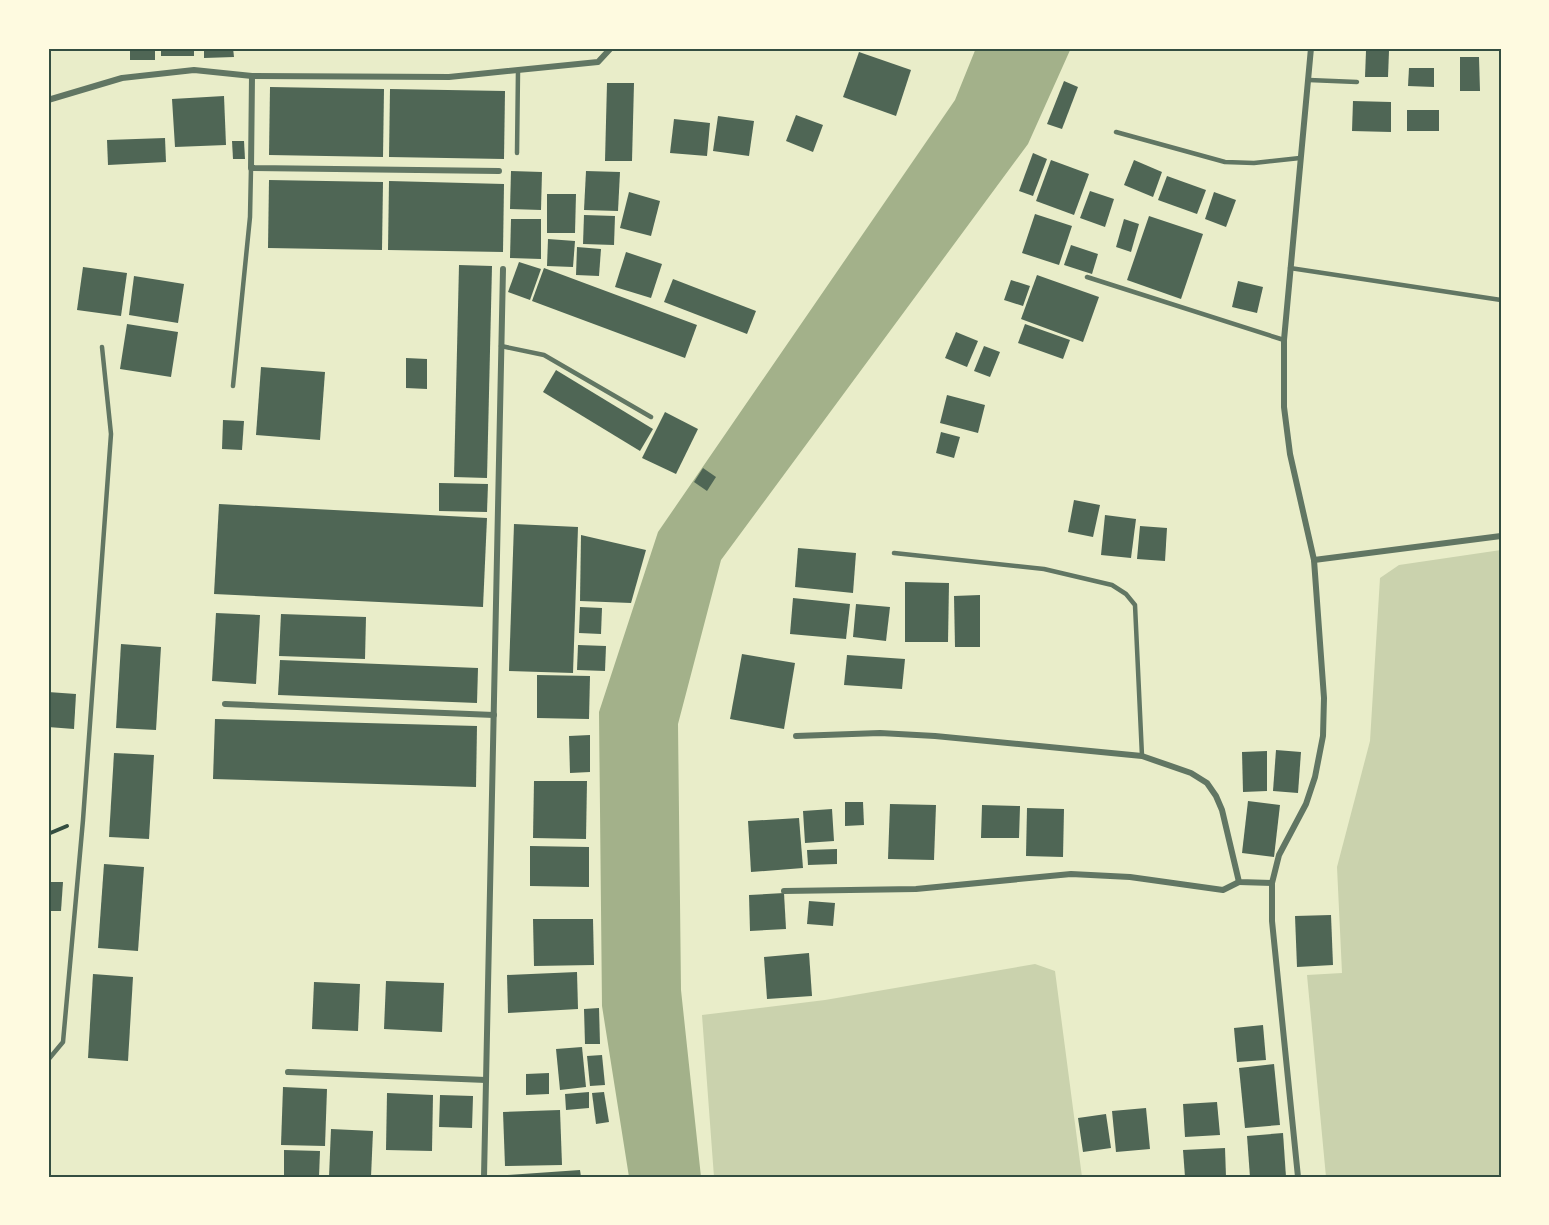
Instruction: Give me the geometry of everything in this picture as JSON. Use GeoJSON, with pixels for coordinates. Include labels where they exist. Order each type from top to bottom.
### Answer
{"type":"FeatureCollection","features":[{"type":"Feature","properties":{"kind":"street"},"geometry":{"type":"LineString","coordinates":[[48,99],[122,78],[157,73],[194,70],[252,76],[450,77],[598,62],[611,48]]}},
{"type":"Feature","properties":{"kind":"street"},"geometry":{"type":"LineString","coordinates":[[1298,1177],[1272,921],[1272,883],[1279,855],[1306,804],[1315,777],[1323,736],[1324,698],[1314,560],[1290,454],[1284,407],[1284,340],[1311,48]]}},
{"type":"Feature","properties":{"kind":"street"},"geometry":{"type":"LineString","coordinates":[[252,76],[251,168],[499,171]]}},
{"type":"Feature","properties":{"kind":"street"},"geometry":{"type":"LineString","coordinates":[[484,1177],[503,269]]}},
{"type":"Feature","properties":{"kind":"street"},"geometry":{"type":"LineString","coordinates":[[1314,560],[1501,536]]}},
{"type":"Feature","properties":{"kind":"street"},"geometry":{"type":"LineString","coordinates":[[225,704],[494,715]]}},
{"type":"Feature","properties":{"kind":"street"},"geometry":{"type":"LineString","coordinates":[[796,736],[880,733],[935,736],[1142,756],[1191,773],[1207,783],[1222,810],[1239,882]]}},
{"type":"Feature","properties":{"kind":"street"},"geometry":{"type":"LineString","coordinates":[[784,891],[916,889],[1071,874],[1130,877],[1222,890],[1239,882],[1272,883]]}},
{"type":"Feature","properties":{"kind":"street"},"geometry":{"type":"LineString","coordinates":[[288,1072],[486,1080]]}},
{"type":"Feature","properties":{"kind":"lane"},"geometry":{"type":"LineString","coordinates":[[517,153],[518,71]]}},
{"type":"Feature","properties":{"kind":"lane"},"geometry":{"type":"LineString","coordinates":[[1309,80],[1357,82]]}},
{"type":"Feature","properties":{"kind":"lane"},"geometry":{"type":"LineString","coordinates":[[1116,132],[1225,162],[1254,163],[1300,158]]}},
{"type":"Feature","properties":{"kind":"lane"},"geometry":{"type":"LineString","coordinates":[[233,386],[250,217],[251,168]]}},
{"type":"Feature","properties":{"kind":"lane"},"geometry":{"type":"LineString","coordinates":[[1290,268],[1501,300]]}},
{"type":"Feature","properties":{"kind":"lane"},"geometry":{"type":"LineString","coordinates":[[1088,278],[1284,340]]}},
{"type":"Feature","properties":{"kind":"lane"},"geometry":{"type":"LineString","coordinates":[[501,346],[544,355],[651,417]]}},
{"type":"Feature","properties":{"kind":"lane"},"geometry":{"type":"LineString","coordinates":[[48,1060],[63,1042],[87,762],[111,434],[102,347]]}},
{"type":"Feature","properties":{"kind":"lane"},"geometry":{"type":"LineString","coordinates":[[894,554],[1044,569],[1112,585],[1126,594],[1135,604],[1142,756]]}},
{"type":"Feature","properties":{"kind":"shaded area"},"geometry":{"type":"Polygon","coordinates":[[[976,48],[1071,48],[1028,144],[721,560],[678,724],[681,990],[701,1177],[629,1177],[602,1006],[599,712],[658,532],[955,100],[976,48]]]}},
{"type":"Feature","properties":{"kind":"shaded area"},"geometry":{"type":"Polygon","coordinates":[[[1501,550],[1501,1177],[1326,1177],[1307,975],[1342,973],[1337,867],[1370,741],[1380,578],[1399,565],[1501,550]]]}},
{"type":"Feature","properties":{"kind":"shaded area"},"geometry":{"type":"Polygon","coordinates":[[[1035,964],[1055,971],[1082,1177],[714,1177],[702,1015],[825,1000],[1035,964]]]}},
{"type":"Feature","properties":{"kind":"building"},"geometry":{"type":"Polygon","coordinates":[[[130,48],[155,48],[155,60],[130,60],[130,48]]]}},
{"type":"Feature","properties":{"kind":"building"},"geometry":{"type":"Polygon","coordinates":[[[161,48],[194,48],[194,56],[161,56],[161,48]]]}},
{"type":"Feature","properties":{"kind":"building"},"geometry":{"type":"Polygon","coordinates":[[[204,48],[233,48],[234,57],[204,58],[204,48]]]}},
{"type":"Feature","properties":{"kind":"building"},"geometry":{"type":"Polygon","coordinates":[[[1366,51],[1389,51],[1388,77],[1365,77],[1366,51]]]}},
{"type":"Feature","properties":{"kind":"building"},"geometry":{"type":"Polygon","coordinates":[[[859,52],[911,70],[896,116],[843,97],[859,52]]]}},
{"type":"Feature","properties":{"kind":"building"},"geometry":{"type":"Polygon","coordinates":[[[1460,57],[1479,57],[1480,91],[1460,91],[1460,57]]]}},
{"type":"Feature","properties":{"kind":"building"},"geometry":{"type":"Polygon","coordinates":[[[1409,68],[1434,68],[1434,87],[1408,86],[1409,68]]]}},
{"type":"Feature","properties":{"kind":"building"},"geometry":{"type":"Polygon","coordinates":[[[1064,81],[1078,87],[1062,129],[1047,124],[1064,81]]]}},
{"type":"Feature","properties":{"kind":"building"},"geometry":{"type":"Polygon","coordinates":[[[607,83],[634,83],[632,161],[605,161],[607,83]]]}},
{"type":"Feature","properties":{"kind":"building"},"geometry":{"type":"Polygon","coordinates":[[[270,87],[384,89],[383,157],[269,155],[270,87]]]}},
{"type":"Feature","properties":{"kind":"building"},"geometry":{"type":"Polygon","coordinates":[[[390,89],[505,91],[504,159],[389,157],[390,89]]]}},
{"type":"Feature","properties":{"kind":"building"},"geometry":{"type":"Polygon","coordinates":[[[224,96],[226,145],[175,147],[172,99],[224,96]]]}},
{"type":"Feature","properties":{"kind":"building"},"geometry":{"type":"Polygon","coordinates":[[[1353,101],[1391,102],[1391,132],[1352,131],[1353,101]]]}},
{"type":"Feature","properties":{"kind":"building"},"geometry":{"type":"Polygon","coordinates":[[[1407,110],[1439,110],[1439,131],[1407,131],[1407,110]]]}},
{"type":"Feature","properties":{"kind":"building"},"geometry":{"type":"Polygon","coordinates":[[[796,115],[823,125],[813,152],[786,141],[796,115]]]}},
{"type":"Feature","properties":{"kind":"building"},"geometry":{"type":"Polygon","coordinates":[[[718,116],[754,121],[749,156],[713,151],[718,116]]]}},
{"type":"Feature","properties":{"kind":"building"},"geometry":{"type":"Polygon","coordinates":[[[674,119],[710,123],[707,156],[670,153],[674,119]]]}},
{"type":"Feature","properties":{"kind":"building"},"geometry":{"type":"Polygon","coordinates":[[[165,138],[166,162],[108,165],[107,140],[165,138]]]}},
{"type":"Feature","properties":{"kind":"building"},"geometry":{"type":"Polygon","coordinates":[[[232,141],[244,141],[245,159],[233,159],[232,141]]]}},
{"type":"Feature","properties":{"kind":"building"},"geometry":{"type":"Polygon","coordinates":[[[1033,153],[1047,159],[1033,196],[1019,191],[1033,153]]]}},
{"type":"Feature","properties":{"kind":"building"},"geometry":{"type":"Polygon","coordinates":[[[1051,160],[1089,174],[1074,215],[1036,201],[1051,160]]]}},
{"type":"Feature","properties":{"kind":"building"},"geometry":{"type":"Polygon","coordinates":[[[1134,160],[1162,172],[1153,197],[1124,185],[1134,160]]]}},
{"type":"Feature","properties":{"kind":"building"},"geometry":{"type":"Polygon","coordinates":[[[511,171],[542,172],[541,210],[510,209],[511,171]]]}},
{"type":"Feature","properties":{"kind":"building"},"geometry":{"type":"Polygon","coordinates":[[[586,171],[620,172],[618,211],[584,210],[586,171]]]}},
{"type":"Feature","properties":{"kind":"building"},"geometry":{"type":"Polygon","coordinates":[[[1167,176],[1206,190],[1197,214],[1158,200],[1167,176]]]}},
{"type":"Feature","properties":{"kind":"building"},"geometry":{"type":"Polygon","coordinates":[[[269,180],[383,182],[382,250],[268,248],[269,180]]]}},
{"type":"Feature","properties":{"kind":"building"},"geometry":{"type":"Polygon","coordinates":[[[389,181],[504,184],[503,252],[388,250],[389,181]]]}},
{"type":"Feature","properties":{"kind":"building"},"geometry":{"type":"Polygon","coordinates":[[[1090,191],[1114,199],[1105,227],[1080,218],[1090,191]]]}},
{"type":"Feature","properties":{"kind":"building"},"geometry":{"type":"Polygon","coordinates":[[[629,192],[660,201],[651,236],[620,228],[629,192]]]}},
{"type":"Feature","properties":{"kind":"building"},"geometry":{"type":"Polygon","coordinates":[[[1214,192],[1236,200],[1226,227],[1205,219],[1214,192]]]}},
{"type":"Feature","properties":{"kind":"building"},"geometry":{"type":"Polygon","coordinates":[[[547,194],[576,194],[575,233],[547,233],[547,194]]]}},
{"type":"Feature","properties":{"kind":"building"},"geometry":{"type":"Polygon","coordinates":[[[1035,214],[1072,226],[1059,265],[1022,253],[1035,214]]]}},
{"type":"Feature","properties":{"kind":"building"},"geometry":{"type":"Polygon","coordinates":[[[584,215],[615,216],[614,245],[583,244],[584,215]]]}},
{"type":"Feature","properties":{"kind":"building"},"geometry":{"type":"Polygon","coordinates":[[[1149,216],[1203,234],[1181,299],[1127,280],[1149,216]]]}},
{"type":"Feature","properties":{"kind":"building"},"geometry":{"type":"Polygon","coordinates":[[[511,219],[541,219],[541,259],[510,258],[511,219]]]}},
{"type":"Feature","properties":{"kind":"building"},"geometry":{"type":"Polygon","coordinates":[[[1124,219],[1139,224],[1131,252],[1116,247],[1124,219]]]}},
{"type":"Feature","properties":{"kind":"building"},"geometry":{"type":"Polygon","coordinates":[[[548,239],[575,241],[573,267],[547,266],[548,239]]]}},
{"type":"Feature","properties":{"kind":"building"},"geometry":{"type":"Polygon","coordinates":[[[1071,245],[1098,254],[1092,274],[1064,265],[1071,245]]]}},
{"type":"Feature","properties":{"kind":"building"},"geometry":{"type":"Polygon","coordinates":[[[577,247],[601,249],[599,276],[576,275],[577,247]]]}},
{"type":"Feature","properties":{"kind":"building"},"geometry":{"type":"Polygon","coordinates":[[[626,252],[662,264],[651,298],[615,287],[626,252]]]}},
{"type":"Feature","properties":{"kind":"building"},"geometry":{"type":"Polygon","coordinates":[[[519,262],[541,269],[530,300],[508,292],[519,262]]]}},
{"type":"Feature","properties":{"kind":"building"},"geometry":{"type":"Polygon","coordinates":[[[459,265],[492,266],[487,478],[454,477],[459,265]]]}},
{"type":"Feature","properties":{"kind":"building"},"geometry":{"type":"Polygon","coordinates":[[[83,267],[127,273],[121,316],[77,310],[83,267]]]}},
{"type":"Feature","properties":{"kind":"building"},"geometry":{"type":"Polygon","coordinates":[[[544,268],[697,325],[685,358],[532,301],[544,268]]]}},
{"type":"Feature","properties":{"kind":"building"},"geometry":{"type":"Polygon","coordinates":[[[1037,275],[1099,297],[1083,342],[1021,319],[1037,275]]]}},
{"type":"Feature","properties":{"kind":"building"},"geometry":{"type":"Polygon","coordinates":[[[134,276],[184,284],[178,323],[129,315],[134,276]]]}},
{"type":"Feature","properties":{"kind":"building"},"geometry":{"type":"Polygon","coordinates":[[[673,279],[756,311],[747,334],[664,302],[673,279]]]}},
{"type":"Feature","properties":{"kind":"building"},"geometry":{"type":"Polygon","coordinates":[[[1011,280],[1030,286],[1023,306],[1004,300],[1011,280]]]}},
{"type":"Feature","properties":{"kind":"building"},"geometry":{"type":"Polygon","coordinates":[[[1238,281],[1263,287],[1257,313],[1232,307],[1238,281]]]}},
{"type":"Feature","properties":{"kind":"building"},"geometry":{"type":"Polygon","coordinates":[[[127,324],[178,332],[171,377],[120,369],[127,324]]]}},
{"type":"Feature","properties":{"kind":"building"},"geometry":{"type":"Polygon","coordinates":[[[1025,324],[1070,340],[1063,359],[1018,343],[1025,324]]]}},
{"type":"Feature","properties":{"kind":"building"},"geometry":{"type":"Polygon","coordinates":[[[956,332],[978,341],[967,367],[945,358],[956,332]]]}},
{"type":"Feature","properties":{"kind":"building"},"geometry":{"type":"Polygon","coordinates":[[[984,346],[1000,352],[990,377],[974,371],[984,346]]]}},
{"type":"Feature","properties":{"kind":"building"},"geometry":{"type":"Polygon","coordinates":[[[406,358],[427,359],[427,389],[406,388],[406,358]]]}},
{"type":"Feature","properties":{"kind":"building"},"geometry":{"type":"Polygon","coordinates":[[[261,367],[325,372],[320,440],[256,435],[261,367]]]}},
{"type":"Feature","properties":{"kind":"building"},"geometry":{"type":"Polygon","coordinates":[[[556,370],[653,429],[640,451],[543,392],[556,370]]]}},
{"type":"Feature","properties":{"kind":"building"},"geometry":{"type":"Polygon","coordinates":[[[947,395],[985,405],[978,433],[940,423],[947,395]]]}},
{"type":"Feature","properties":{"kind":"building"},"geometry":{"type":"Polygon","coordinates":[[[665,412],[698,429],[676,474],[642,458],[665,412]]]}},
{"type":"Feature","properties":{"kind":"building"},"geometry":{"type":"Polygon","coordinates":[[[223,420],[244,421],[242,450],[222,449],[223,420]]]}},
{"type":"Feature","properties":{"kind":"building"},"geometry":{"type":"Polygon","coordinates":[[[941,432],[960,437],[954,458],[936,453],[941,432]]]}},
{"type":"Feature","properties":{"kind":"building"},"geometry":{"type":"Polygon","coordinates":[[[703,468],[716,477],[707,491],[694,482],[703,468]]]}},
{"type":"Feature","properties":{"kind":"building"},"geometry":{"type":"Polygon","coordinates":[[[439,483],[488,484],[487,512],[439,511],[439,483]]]}},
{"type":"Feature","properties":{"kind":"building"},"geometry":{"type":"Polygon","coordinates":[[[1074,500],[1100,505],[1093,537],[1068,532],[1074,500]]]}},
{"type":"Feature","properties":{"kind":"building"},"geometry":{"type":"Polygon","coordinates":[[[219,504],[487,518],[483,607],[214,594],[219,504]]]}},
{"type":"Feature","properties":{"kind":"building"},"geometry":{"type":"Polygon","coordinates":[[[1105,515],[1136,519],[1131,558],[1101,555],[1105,515]]]}},
{"type":"Feature","properties":{"kind":"building"},"geometry":{"type":"Polygon","coordinates":[[[514,524],[578,527],[573,673],[509,671],[514,524]]]}},
{"type":"Feature","properties":{"kind":"building"},"geometry":{"type":"Polygon","coordinates":[[[1140,526],[1167,528],[1165,561],[1137,559],[1140,526]]]}},
{"type":"Feature","properties":{"kind":"building"},"geometry":{"type":"Polygon","coordinates":[[[581,535],[646,550],[631,603],[580,601],[581,535]]]}},
{"type":"Feature","properties":{"kind":"building"},"geometry":{"type":"Polygon","coordinates":[[[798,548],[856,553],[853,593],[795,587],[798,548]]]}},
{"type":"Feature","properties":{"kind":"building"},"geometry":{"type":"Polygon","coordinates":[[[905,582],[949,583],[948,642],[905,642],[905,582]]]}},
{"type":"Feature","properties":{"kind":"building"},"geometry":{"type":"Polygon","coordinates":[[[980,595],[980,647],[955,647],[954,596],[980,595]]]}},
{"type":"Feature","properties":{"kind":"building"},"geometry":{"type":"Polygon","coordinates":[[[793,598],[850,604],[846,639],[790,634],[793,598]]]}},
{"type":"Feature","properties":{"kind":"building"},"geometry":{"type":"Polygon","coordinates":[[[856,604],[890,607],[886,641],[853,637],[856,604]]]}},
{"type":"Feature","properties":{"kind":"building"},"geometry":{"type":"Polygon","coordinates":[[[580,607],[602,608],[601,634],[579,633],[580,607]]]}},
{"type":"Feature","properties":{"kind":"building"},"geometry":{"type":"Polygon","coordinates":[[[216,613],[260,615],[256,684],[212,681],[216,613]]]}},
{"type":"Feature","properties":{"kind":"building"},"geometry":{"type":"Polygon","coordinates":[[[281,614],[366,617],[365,659],[279,656],[281,614]]]}},
{"type":"Feature","properties":{"kind":"building"},"geometry":{"type":"Polygon","coordinates":[[[121,644],[161,647],[156,730],[116,728],[121,644]]]}},
{"type":"Feature","properties":{"kind":"building"},"geometry":{"type":"Polygon","coordinates":[[[578,645],[606,646],[605,671],[577,670],[578,645]]]}},
{"type":"Feature","properties":{"kind":"building"},"geometry":{"type":"Polygon","coordinates":[[[742,654],[795,663],[784,729],[730,719],[742,654]]]}},
{"type":"Feature","properties":{"kind":"building"},"geometry":{"type":"Polygon","coordinates":[[[847,655],[905,659],[902,689],[844,685],[847,655]]]}},
{"type":"Feature","properties":{"kind":"building"},"geometry":{"type":"Polygon","coordinates":[[[280,660],[478,668],[477,703],[278,695],[280,660]]]}},
{"type":"Feature","properties":{"kind":"building"},"geometry":{"type":"Polygon","coordinates":[[[537,675],[590,676],[589,719],[537,718],[537,675]]]}},
{"type":"Feature","properties":{"kind":"building"},"geometry":{"type":"Polygon","coordinates":[[[48,692],[76,694],[74,729],[48,727],[48,692]]]}},
{"type":"Feature","properties":{"kind":"building"},"geometry":{"type":"Polygon","coordinates":[[[215,719],[477,726],[476,787],[213,779],[215,719]]]}},
{"type":"Feature","properties":{"kind":"building"},"geometry":{"type":"Polygon","coordinates":[[[590,735],[590,772],[570,773],[569,736],[590,735]]]}},
{"type":"Feature","properties":{"kind":"building"},"geometry":{"type":"Polygon","coordinates":[[[1276,750],[1301,752],[1298,793],[1273,791],[1276,750]]]}},
{"type":"Feature","properties":{"kind":"building"},"geometry":{"type":"Polygon","coordinates":[[[1267,751],[1267,791],[1243,792],[1242,752],[1267,751]]]}},
{"type":"Feature","properties":{"kind":"building"},"geometry":{"type":"Polygon","coordinates":[[[114,753],[154,755],[149,839],[109,837],[114,753]]]}},
{"type":"Feature","properties":{"kind":"building"},"geometry":{"type":"Polygon","coordinates":[[[534,781],[587,781],[586,839],[533,838],[534,781]]]}},
{"type":"Feature","properties":{"kind":"building"},"geometry":{"type":"Polygon","coordinates":[[[1248,801],[1280,805],[1274,857],[1242,853],[1248,801]]]}},
{"type":"Feature","properties":{"kind":"building"},"geometry":{"type":"Polygon","coordinates":[[[845,802],[863,802],[864,825],[845,826],[845,802]]]}},
{"type":"Feature","properties":{"kind":"building"},"geometry":{"type":"Polygon","coordinates":[[[890,804],[936,805],[934,860],[888,859],[890,804]]]}},
{"type":"Feature","properties":{"kind":"building"},"geometry":{"type":"Polygon","coordinates":[[[982,805],[1020,806],[1019,838],[981,838],[982,805]]]}},
{"type":"Feature","properties":{"kind":"building"},"geometry":{"type":"Polygon","coordinates":[[[1027,808],[1064,809],[1063,857],[1026,856],[1027,808]]]}},
{"type":"Feature","properties":{"kind":"building"},"geometry":{"type":"Polygon","coordinates":[[[832,809],[834,841],[805,843],[803,811],[832,809]]]}},
{"type":"Feature","properties":{"kind":"building"},"geometry":{"type":"Polygon","coordinates":[[[799,818],[803,868],[751,872],[748,821],[799,818]]]}},
{"type":"Feature","properties":{"kind":"building"},"geometry":{"type":"Polygon","coordinates":[[[530,846],[589,847],[589,887],[530,886],[530,846]]]}},
{"type":"Feature","properties":{"kind":"building"},"geometry":{"type":"Polygon","coordinates":[[[837,849],[837,864],[808,865],[807,850],[837,849]]]}},
{"type":"Feature","properties":{"kind":"building"},"geometry":{"type":"Polygon","coordinates":[[[104,864],[144,867],[138,951],[98,948],[104,864]]]}},
{"type":"Feature","properties":{"kind":"building"},"geometry":{"type":"Polygon","coordinates":[[[48,882],[63,882],[61,911],[48,911],[48,882]]]}},
{"type":"Feature","properties":{"kind":"building"},"geometry":{"type":"Polygon","coordinates":[[[784,893],[786,929],[750,931],[749,895],[784,893]]]}},
{"type":"Feature","properties":{"kind":"building"},"geometry":{"type":"Polygon","coordinates":[[[809,901],[835,903],[833,926],[807,924],[809,901]]]}},
{"type":"Feature","properties":{"kind":"building"},"geometry":{"type":"Polygon","coordinates":[[[1331,915],[1333,965],[1297,967],[1295,916],[1331,915]]]}},
{"type":"Feature","properties":{"kind":"building"},"geometry":{"type":"Polygon","coordinates":[[[533,919],[593,919],[594,965],[534,966],[533,919]]]}},
{"type":"Feature","properties":{"kind":"building"},"geometry":{"type":"Polygon","coordinates":[[[809,953],[812,996],[767,999],[764,957],[809,953]]]}},
{"type":"Feature","properties":{"kind":"building"},"geometry":{"type":"Polygon","coordinates":[[[577,972],[578,1009],[508,1013],[507,975],[577,972]]]}},
{"type":"Feature","properties":{"kind":"building"},"geometry":{"type":"Polygon","coordinates":[[[93,974],[133,977],[128,1061],[88,1058],[93,974]]]}},
{"type":"Feature","properties":{"kind":"building"},"geometry":{"type":"Polygon","coordinates":[[[386,981],[444,983],[442,1032],[384,1029],[386,981]]]}},
{"type":"Feature","properties":{"kind":"building"},"geometry":{"type":"Polygon","coordinates":[[[314,982],[360,984],[358,1031],[312,1029],[314,982]]]}},
{"type":"Feature","properties":{"kind":"building"},"geometry":{"type":"Polygon","coordinates":[[[599,1008],[600,1044],[585,1044],[584,1009],[599,1008]]]}},
{"type":"Feature","properties":{"kind":"building"},"geometry":{"type":"Polygon","coordinates":[[[1263,1025],[1266,1060],[1237,1062],[1234,1028],[1263,1025]]]}},
{"type":"Feature","properties":{"kind":"building"},"geometry":{"type":"Polygon","coordinates":[[[582,1047],[586,1087],[560,1090],[556,1049],[582,1047]]]}},
{"type":"Feature","properties":{"kind":"building"},"geometry":{"type":"Polygon","coordinates":[[[602,1055],[605,1085],[590,1086],[587,1056],[602,1055]]]}},
{"type":"Feature","properties":{"kind":"building"},"geometry":{"type":"Polygon","coordinates":[[[1274,1064],[1280,1125],[1245,1128],[1239,1068],[1274,1064]]]}},
{"type":"Feature","properties":{"kind":"building"},"geometry":{"type":"Polygon","coordinates":[[[549,1073],[549,1094],[526,1095],[526,1074],[549,1073]]]}},
{"type":"Feature","properties":{"kind":"building"},"geometry":{"type":"Polygon","coordinates":[[[283,1087],[327,1089],[325,1146],[281,1145],[283,1087]]]}},
{"type":"Feature","properties":{"kind":"building"},"geometry":{"type":"Polygon","coordinates":[[[589,1092],[589,1108],[566,1110],[565,1094],[589,1092]]]}},
{"type":"Feature","properties":{"kind":"building"},"geometry":{"type":"Polygon","coordinates":[[[604,1092],[609,1122],[596,1124],[592,1093],[604,1092]]]}},
{"type":"Feature","properties":{"kind":"building"},"geometry":{"type":"Polygon","coordinates":[[[387,1093],[433,1095],[432,1151],[386,1150],[387,1093]]]}},
{"type":"Feature","properties":{"kind":"building"},"geometry":{"type":"Polygon","coordinates":[[[440,1095],[473,1096],[472,1128],[439,1127],[440,1095]]]}},
{"type":"Feature","properties":{"kind":"building"},"geometry":{"type":"Polygon","coordinates":[[[1217,1102],[1220,1135],[1185,1137],[1183,1104],[1217,1102]]]}},
{"type":"Feature","properties":{"kind":"building"},"geometry":{"type":"Polygon","coordinates":[[[1146,1108],[1150,1149],[1116,1152],[1112,1111],[1146,1108]]]}},
{"type":"Feature","properties":{"kind":"building"},"geometry":{"type":"Polygon","coordinates":[[[560,1110],[562,1165],[505,1166],[503,1112],[560,1110]]]}},
{"type":"Feature","properties":{"kind":"building"},"geometry":{"type":"Polygon","coordinates":[[[1106,1114],[1111,1148],[1083,1152],[1078,1118],[1106,1114]]]}},
{"type":"Feature","properties":{"kind":"building"},"geometry":{"type":"Polygon","coordinates":[[[331,1129],[373,1131],[371,1177],[329,1177],[331,1129]]]}},
{"type":"Feature","properties":{"kind":"building"},"geometry":{"type":"Polygon","coordinates":[[[1283,1133],[1286,1177],[1250,1177],[1247,1136],[1283,1133]]]}},
{"type":"Feature","properties":{"kind":"building"},"geometry":{"type":"Polygon","coordinates":[[[1225,1148],[1226,1177],[1185,1177],[1183,1150],[1225,1148]]]}},
{"type":"Feature","properties":{"kind":"building"},"geometry":{"type":"Polygon","coordinates":[[[284,1150],[320,1151],[319,1177],[284,1177],[284,1150]]]}},
{"type":"Feature","properties":{"kind":"building"},"geometry":{"type":"Polygon","coordinates":[[[580,1170],[581,1177],[508,1177],[508,1175],[580,1170]]]}}]}
